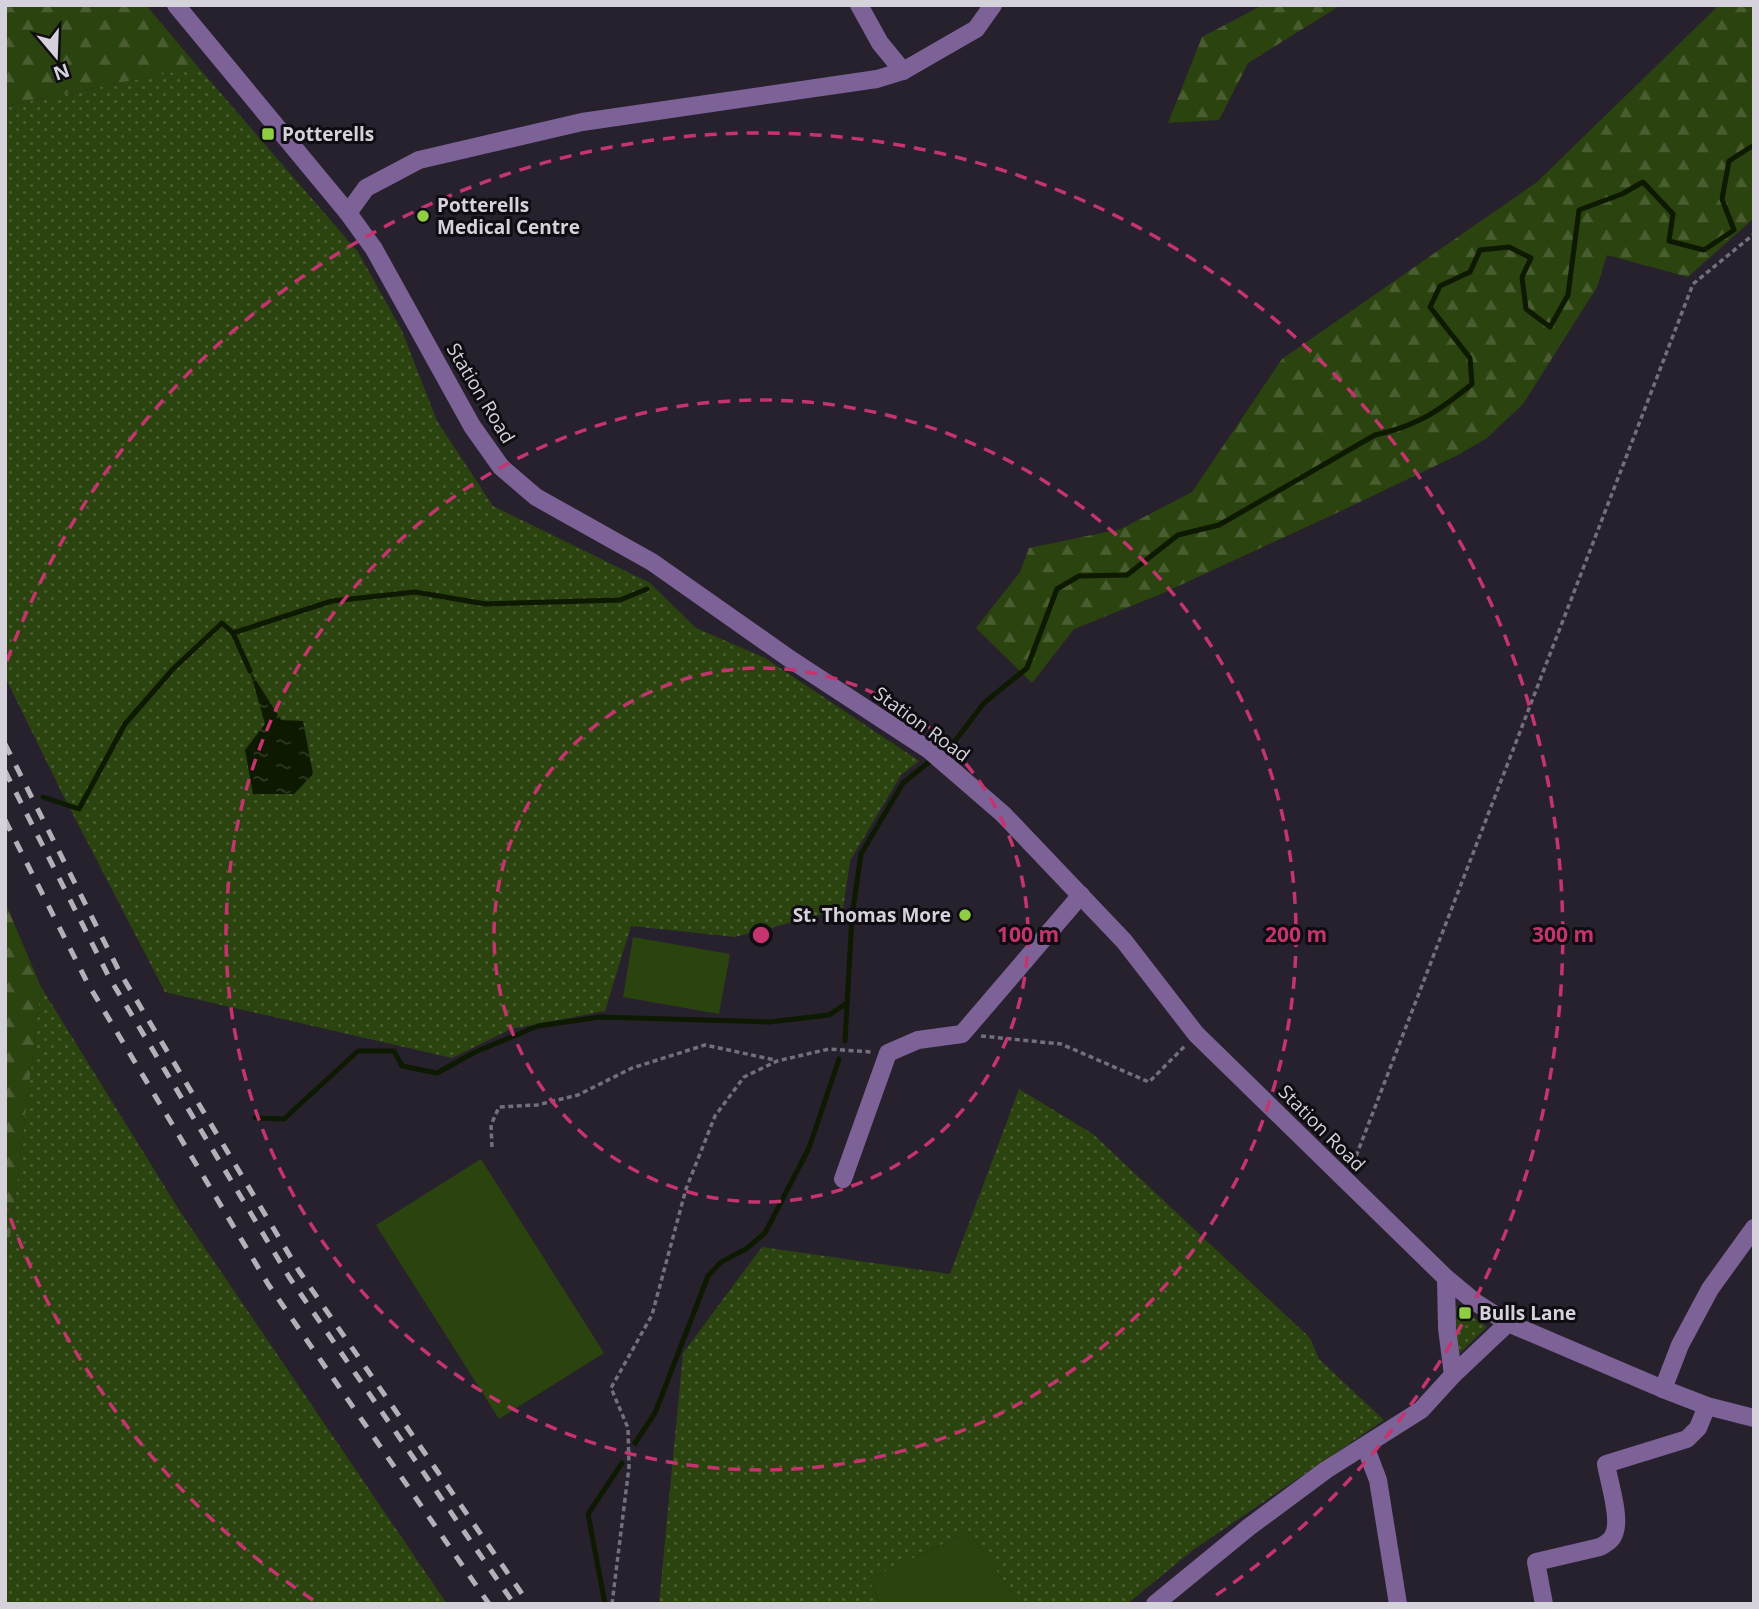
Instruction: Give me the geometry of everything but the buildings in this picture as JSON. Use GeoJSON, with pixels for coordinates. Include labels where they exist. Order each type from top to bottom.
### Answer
{"type":"FeatureCollection","features":[{"type":"Feature","properties":{"kind":"street","name":"Station Road"},"geometry":{"type":"LineString","coordinates":[[176,5],[348,213],[374,249],[472,426],[501,467],[536,497],[652,562],[790,659],[935,755],[1003,814],[1081,895],[1124,941],[1196,1034],[1347,1183],[1446,1278],[1475,1302],[1508,1323],[1663,1389],[1707,1406],[1754,1418]]}},
{"type":"Feature","properties":{"kind":"street"},"geometry":{"type":"LineString","coordinates":[[859,5],[880,43],[903,71]]}},
{"type":"Feature","properties":{"kind":"street"},"geometry":{"type":"LineString","coordinates":[[348,213],[366,188],[419,160],[582,122],[877,79],[903,71],[976,29],[993,5]]}},
{"type":"Feature","properties":{"kind":"street"},"geometry":{"type":"LineString","coordinates":[[843,1180],[888,1053],[918,1040],[962,1034],[1081,895]]}},
{"type":"Feature","properties":{"kind":"street"},"geometry":{"type":"LineString","coordinates":[[1663,1389],[1680,1345],[1710,1289],[1754,1228]]}},
{"type":"Feature","properties":{"kind":"street"},"geometry":{"type":"LineString","coordinates":[[1446,1278],[1447,1328],[1453,1375]]}},
{"type":"Feature","properties":{"kind":"street"},"geometry":{"type":"LineString","coordinates":[[1155,1604],[1249,1527],[1326,1470],[1421,1410],[1453,1375],[1508,1323]]}},
{"type":"Feature","properties":{"kind":"street"},"geometry":{"type":"LineString","coordinates":[[1545,1604],[1536,1562],[1600,1547],[1609,1542],[1615,1531],[1615,1512],[1606,1465],[1687,1439],[1698,1428],[1707,1406]]}},
{"type":"Feature","properties":{"kind":"street"},"geometry":{"type":"LineString","coordinates":[[1365,1446],[1378,1480],[1398,1604]]}},
{"type":"Feature","properties":{"kind":"path"},"geometry":{"type":"LineString","coordinates":[[1347,1183],[1693,284],[1754,234]]}},
{"type":"Feature","properties":{"kind":"path"},"geometry":{"type":"LineString","coordinates":[[962,1034],[1061,1044],[1149,1082],[1196,1034]]}},
{"type":"Feature","properties":{"kind":"path"},"geometry":{"type":"LineString","coordinates":[[492,1147],[491,1125],[499,1107],[537,1105],[578,1095],[632,1068],[705,1045],[777,1060]]}},
{"type":"Feature","properties":{"kind":"path"},"geometry":{"type":"LineString","coordinates":[[612,1604],[629,1467],[628,1428],[611,1388],[653,1315],[686,1189],[715,1116],[744,1077],[777,1060],[829,1049],[888,1053]]}},
{"type":"Feature","properties":{"kind":"green space"},"geometry":{"type":"Polygon","coordinates":[[[5,5],[146,5],[198,67],[5,106],[5,5]]]}},
{"type":"Feature","properties":{"kind":"green space"},"geometry":{"type":"Polygon","coordinates":[[[1263,5],[1341,5],[1248,63],[1219,120],[1168,123],[1202,37],[1263,5]]]}},
{"type":"Feature","properties":{"kind":"green space"},"geometry":{"type":"Polygon","coordinates":[[[1719,5],[1754,5],[1754,218],[1688,277],[1607,255],[1597,287],[1523,404],[1487,438],[1458,455],[1341,511],[1161,594],[1074,629],[1032,683],[976,628],[1020,572],[1029,548],[1121,529],[1192,492],[1282,359],[1537,182],[1719,5]]]}},
{"type":"Feature","properties":{"kind":"green space"},"geometry":{"type":"Polygon","coordinates":[[[198,67],[358,252],[402,331],[437,421],[493,506],[650,583],[696,628],[765,658],[919,761],[901,775],[850,861],[843,909],[735,937],[631,926],[605,1011],[511,1029],[452,1058],[165,992],[5,677],[5,106],[198,67]]]}},
{"type":"Feature","properties":{"kind":"green space"},"geometry":{"type":"Polygon","coordinates":[[[5,902],[41,987],[9,1248],[5,1262],[5,902]]]}},
{"type":"Feature","properties":{"kind":"green space"},"geometry":{"type":"Polygon","coordinates":[[[633,937],[730,954],[719,1014],[623,997],[633,937]]]}},
{"type":"Feature","properties":{"kind":"green space"},"geometry":{"type":"Polygon","coordinates":[[[41,987],[181,1213],[447,1604],[5,1604],[5,1262],[9,1248],[41,987]]]}},
{"type":"Feature","properties":{"kind":"green space"},"geometry":{"type":"Polygon","coordinates":[[[1019,1089],[1093,1134],[1310,1338],[1319,1359],[1384,1420],[1193,1550],[1127,1604],[1020,1604],[969,1532],[869,1579],[880,1604],[659,1604],[683,1353],[762,1247],[950,1274],[1019,1089]]]}},
{"type":"Feature","properties":{"kind":"green space"},"geometry":{"type":"Polygon","coordinates":[[[481,1159],[604,1353],[499,1419],[376,1225],[481,1159]]]}},
{"type":"Feature","properties":{"kind":"green space"},"geometry":{"type":"Polygon","coordinates":[[[1454,1307],[1461,1308],[1459,1312],[1467,1318],[1471,1315],[1487,1327],[1460,1353],[1457,1352],[1454,1307]]]}},
{"type":"Feature","properties":{"kind":"green space"},"geometry":{"type":"Polygon","coordinates":[[[969,1532],[1020,1604],[880,1604],[869,1579],[969,1532]]]}},
{"type":"Feature","properties":{"kind":"water"},"geometry":{"type":"Polygon","coordinates":[[[250,671],[281,720],[303,721],[313,774],[294,794],[253,794],[245,750],[265,724],[250,671]]]}},
{"type":"Feature","properties":{"kind":"waterway"},"geometry":{"type":"LineString","coordinates":[[845,1041],[852,916],[861,854],[903,783],[955,741],[984,703],[1027,668],[1057,589],[1079,576],[1127,575],[1178,535],[1219,525],[1375,435],[1415,422],[1460,394],[1472,384],[1470,358],[1430,307],[1440,286],[1470,272],[1480,250],[1509,247],[1531,258],[1522,277],[1526,309],[1550,327],[1568,295],[1579,210],[1622,194],[1643,182],[1673,214],[1669,241],[1704,250],[1734,230],[1722,199],[1729,161],[1754,145]]}},
{"type":"Feature","properties":{"kind":"waterway"},"geometry":{"type":"LineString","coordinates":[[233,633],[332,601],[415,592],[486,604],[620,600],[647,589]]}},
{"type":"Feature","properties":{"kind":"waterway"},"geometry":{"type":"LineString","coordinates":[[43,797],[79,809],[125,724],[173,669],[222,623],[233,633],[250,671]]}},
{"type":"Feature","properties":{"kind":"waterway"},"geometry":{"type":"LineString","coordinates":[[255,1118],[284,1119],[358,1051],[394,1051],[402,1066],[437,1073],[475,1052],[538,1026],[600,1017],[769,1022],[829,1015],[847,1003]]}},
{"type":"Feature","properties":{"kind":"waterway"},"geometry":{"type":"LineString","coordinates":[[635,1443],[655,1413],[708,1276],[721,1262],[746,1249],[765,1233],[809,1148],[839,1059]]}},
{"type":"Feature","properties":{"kind":"waterway"},"geometry":{"type":"LineString","coordinates":[[605,1604],[588,1514],[622,1463]]}},
{"type":"Feature","properties":{"kind":"railway"},"geometry":{"type":"LineString","coordinates":[[5,744],[119,971],[299,1271],[529,1604]]}},
{"type":"Feature","properties":{"kind":"railway"},"geometry":{"type":"LineString","coordinates":[[5,771],[109,977],[289,1277],[514,1604]]}},
{"type":"Feature","properties":{"kind":"railway"},"geometry":{"type":"LineString","coordinates":[[5,820],[88,984],[268,1284],[489,1604]]}},
{"type":"Feature","properties":{"kind":"place","name":"Potterells"},"geometry":{"type":"Point","coordinates":[268,134]}},
{"type":"Feature","properties":{"kind":"place","name":"Potterells Medical Centre"},"geometry":{"type":"Point","coordinates":[423,216]}},
{"type":"Feature","properties":{"kind":"place","name":"St. Thomas More"},"geometry":{"type":"Point","coordinates":[965,915]}},
{"type":"Feature","properties":{"kind":"place","name":"Bulls Lane"},"geometry":{"type":"Point","coordinates":[1465,1313]}}]}
